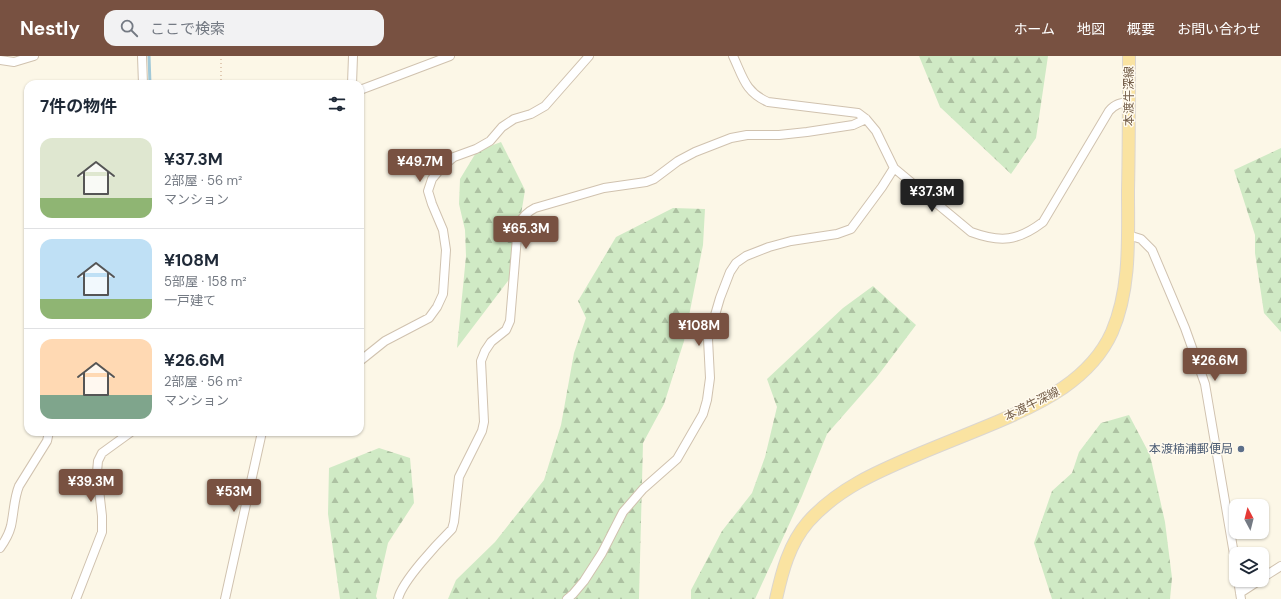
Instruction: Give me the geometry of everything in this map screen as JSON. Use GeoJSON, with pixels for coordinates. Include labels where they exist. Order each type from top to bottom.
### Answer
{"type":"FeatureCollection","features":[{"type":"Feature","properties":{"kind":"main road","name":"本渡牛深線"},"geometry":{"type":"LineString","coordinates":[[776,599],[786,561],[796,539],[812,518],[826,504],[845,490],[874,473],[1041,402],[1065,387],[1085,371],[1100,352],[1112,333],[1119,313],[1127,265],[1129,102],[1128,56]]}},
{"type":"Feature","properties":{"kind":"street"},"geometry":{"type":"LineString","coordinates":[[0,60],[14,62],[34,56]]}},
{"type":"Feature","properties":{"kind":"street"},"geometry":{"type":"LineString","coordinates":[[142,56],[143,80]]}},
{"type":"Feature","properties":{"kind":"street"},"geometry":{"type":"LineString","coordinates":[[352,80],[353,56]]}},
{"type":"Feature","properties":{"kind":"street"},"geometry":{"type":"LineString","coordinates":[[364,88],[450,56]]}},
{"type":"Feature","properties":{"kind":"street"},"geometry":{"type":"LineString","coordinates":[[364,358],[385,341],[429,318],[437,307],[443,294],[446,250],[443,230],[428,191],[432,179],[442,167],[454,157],[476,149],[490,141],[502,127],[514,119],[531,114],[545,106],[589,56]]}},
{"type":"Feature","properties":{"kind":"street"},"geometry":{"type":"LineString","coordinates":[[733,56],[748,88],[756,97],[768,102],[858,113],[866,119],[876,131],[894,168],[971,232],[986,238],[1015,238],[1030,232],[1043,222],[1109,111],[1114,105],[1129,102]]}},
{"type":"Feature","properties":{"kind":"street"},"geometry":{"type":"LineString","coordinates":[[398,599],[399,593],[407,581],[452,529],[459,477],[482,431],[484,422],[481,361],[491,342],[506,330],[510,321],[518,224],[521,219],[535,208],[604,188],[646,182],[654,179],[678,161],[695,152],[731,138],[747,134],[779,135],[807,132],[853,125],[866,119]]}},
{"type":"Feature","properties":{"kind":"street"},"geometry":{"type":"LineString","coordinates":[[567,599],[584,581],[602,553],[623,512],[643,489],[676,458],[703,414],[707,400],[710,378],[708,339],[720,298],[730,272],[736,263],[746,256],[768,247],[791,241],[837,234],[851,229],[894,168]]}},
{"type":"Feature","properties":{"kind":"street"},"geometry":{"type":"LineString","coordinates":[[1128,235],[1141,239],[1152,250],[1185,328],[1205,384],[1233,547]]}},
{"type":"Feature","properties":{"kind":"street"},"geometry":{"type":"LineString","coordinates":[[0,548],[7,537],[10,527],[16,492],[47,441],[48,436]]}},
{"type":"Feature","properties":{"kind":"street"},"geometry":{"type":"LineString","coordinates":[[76,599],[102,532],[102,516],[97,472],[98,461],[102,453],[125,436]]}},
{"type":"Feature","properties":{"kind":"street"},"geometry":{"type":"LineString","coordinates":[[225,599],[261,436]]}},
{"type":"Feature","properties":{"kind":"street"},"geometry":{"type":"LineString","coordinates":[[1269,574],[1281,566]]}},
{"type":"Feature","properties":{"kind":"street"},"geometry":{"type":"LineString","coordinates":[[1241,596],[1252,587]]}},
{"type":"Feature","properties":{"kind":"path"},"geometry":{"type":"LineString","coordinates":[[221,56],[221,80]]}},
{"type":"Feature","properties":{"kind":"green space"},"geometry":{"type":"Polygon","coordinates":[[[919,56],[1048,56],[1036,138],[1011,174],[940,107],[919,56]]]}},
{"type":"Feature","properties":{"kind":"green space"},"geometry":{"type":"Polygon","coordinates":[[[501,142],[525,190],[511,277],[457,348],[466,256],[465,230],[459,204],[460,179],[477,151],[501,142]]]}},
{"type":"Feature","properties":{"kind":"green space"},"geometry":{"type":"Polygon","coordinates":[[[1281,148],[1281,332],[1264,313],[1255,253],[1255,235],[1234,170],[1281,148]]]}},
{"type":"Feature","properties":{"kind":"green space"},"geometry":{"type":"Polygon","coordinates":[[[673,208],[705,209],[703,245],[684,341],[664,404],[643,443],[639,599],[448,599],[456,580],[495,542],[544,480],[561,425],[574,353],[586,318],[578,301],[616,237],[673,208]]]}},
{"type":"Feature","properties":{"kind":"green space"},"geometry":{"type":"Polygon","coordinates":[[[873,286],[916,325],[876,378],[827,434],[802,496],[755,599],[691,599],[691,590],[722,531],[752,493],[765,457],[777,407],[767,379],[843,308],[873,286]]]}},
{"type":"Feature","properties":{"kind":"green space"},"geometry":{"type":"Polygon","coordinates":[[[1129,415],[1150,455],[1165,522],[1172,578],[1170,599],[1052,599],[1034,543],[1052,491],[1072,473],[1079,452],[1101,423],[1129,415]]]}},
{"type":"Feature","properties":{"kind":"green space"},"geometry":{"type":"Polygon","coordinates":[[[379,448],[410,458],[414,503],[388,543],[376,596],[377,599],[340,599],[328,514],[329,468],[379,448]]]}},
{"type":"Feature","properties":{"kind":"waterway"},"geometry":{"type":"LineString","coordinates":[[149,56],[150,80]]}},
{"type":"Feature","properties":{"kind":"place","name":"本渡楠浦郵便局"},"geometry":{"type":"Point","coordinates":[1241,449]}}]}
